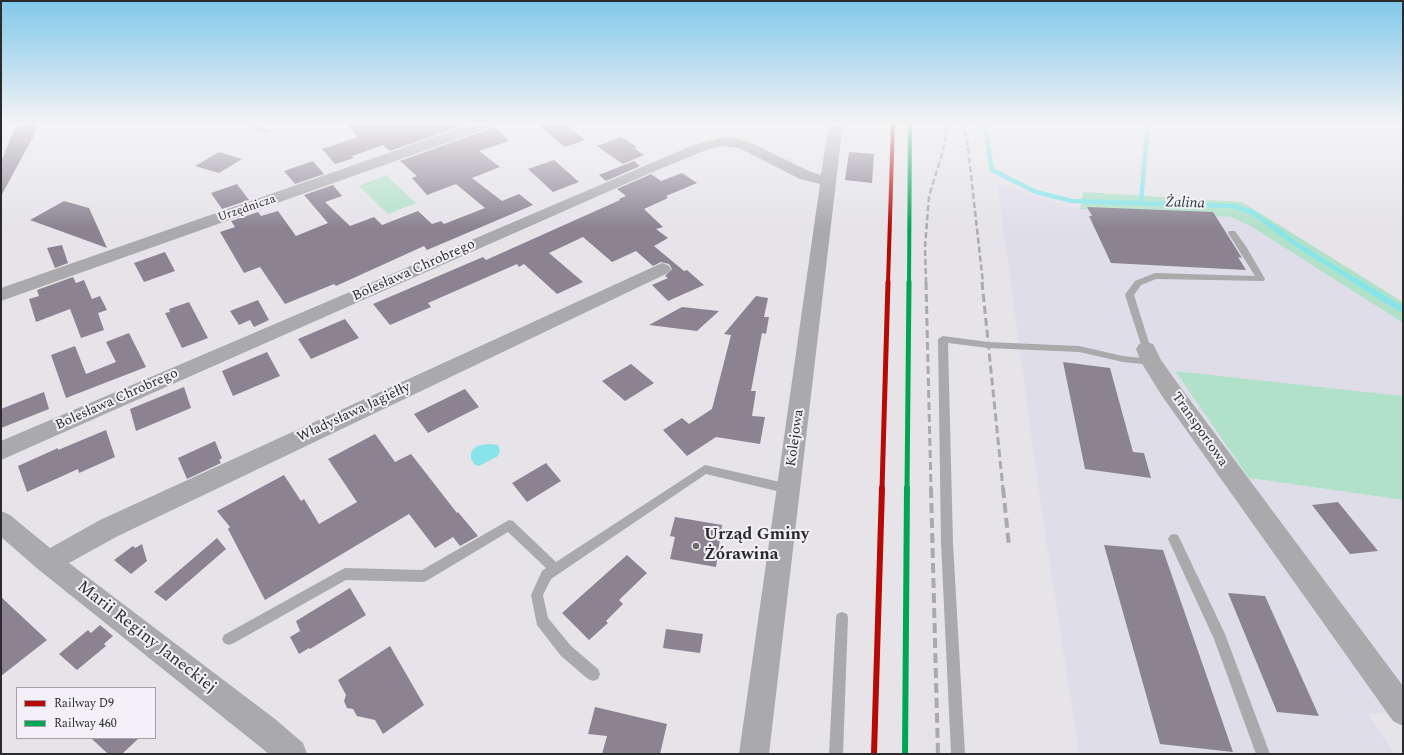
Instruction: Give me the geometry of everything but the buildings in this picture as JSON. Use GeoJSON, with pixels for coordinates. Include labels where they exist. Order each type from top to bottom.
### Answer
{"type":"FeatureCollection","features":[{"type":"Feature","properties":{"kind":"street","name":"Urzędnicza"},"geometry":{"type":"LineString","coordinates":[[1,295],[392,157]]}},
{"type":"Feature","properties":{"kind":"street","name":"Bolesława Chrobrego"},"geometry":{"type":"LineString","coordinates":[[1,451],[676,157]]}},
{"type":"Feature","properties":{"kind":"street","name":"Bolesława Chrobrego"},"geometry":{"type":"LineString","coordinates":[[768,157],[806,176],[829,181]]}},
{"type":"Feature","properties":{"kind":"street","name":"Kolejowa"},"geometry":{"type":"LineString","coordinates":[[754,754],[832,157]]}},
{"type":"Feature","properties":{"kind":"street","name":"Władysława Jagiełły"},"geometry":{"type":"LineString","coordinates":[[48,562],[116,525],[662,269]]}},
{"type":"Feature","properties":{"kind":"street","name":"Transportowa"},"geometry":{"type":"LineString","coordinates":[[1148,356],[1257,512],[1403,711]]}},
{"type":"Feature","properties":{"kind":"street","name":"Marii Reginy Janeckiej"},"geometry":{"type":"LineString","coordinates":[[1,522],[48,562],[264,730],[292,754]]}},
{"type":"Feature","properties":{"kind":"lane","name":"Transportowa"},"geometry":{"type":"LineString","coordinates":[[1148,356],[1129,295],[1138,283],[1155,276],[1261,279],[1232,233]]}},
{"type":"Feature","properties":{"kind":"lane"},"geometry":{"type":"LineString","coordinates":[[958,754],[947,543],[943,339],[988,345],[1079,349],[1123,359],[1148,356]]}},
{"type":"Feature","properties":{"kind":"lane"},"geometry":{"type":"LineString","coordinates":[[593,674],[566,651],[542,621],[537,595],[546,575],[705,469],[789,489]]}},
{"type":"Feature","properties":{"kind":"lane"},"geometry":{"type":"LineString","coordinates":[[229,639],[345,574],[424,576],[509,525],[555,569]]}},
{"type":"Feature","properties":{"kind":"lane"},"geometry":{"type":"LineString","coordinates":[[1174,539],[1220,638],[1263,754]]}},
{"type":"Feature","properties":{"kind":"lane"},"geometry":{"type":"LineString","coordinates":[[836,754],[842,618]]}},
{"type":"Feature","properties":{"kind":"shaded area"},"geometry":{"type":"Polygon","coordinates":[[[997,182],[1067,207],[1230,217],[1249,225],[1403,323],[1403,396],[1175,371],[1249,478],[1403,500],[1403,711],[1368,714],[1395,754],[1079,754],[1039,493],[997,182]]]}},
{"type":"Feature","properties":{"kind":"green space"},"geometry":{"type":"Polygon","coordinates":[[[386,175],[416,203],[388,214],[359,186],[386,175]]]}},
{"type":"Feature","properties":{"kind":"green space"},"geometry":{"type":"Polygon","coordinates":[[[1083,192],[1242,202],[1403,302],[1403,323],[1249,225],[1230,217],[1080,209],[1083,192]]]}},
{"type":"Feature","properties":{"kind":"green space"},"geometry":{"type":"Polygon","coordinates":[[[1175,371],[1403,396],[1403,500],[1249,478],[1175,371]]]}},
{"type":"Feature","properties":{"kind":"water"},"geometry":{"type":"Polygon","coordinates":[[[488,444],[498,445],[500,451],[498,456],[479,466],[475,465],[471,459],[471,452],[477,446],[488,444]]]}},
{"type":"Feature","properties":{"kind":"waterway","name":"Żalina"},"geometry":{"type":"LineString","coordinates":[[990,157],[992,170],[1036,192],[1072,201],[1233,206],[1252,212],[1296,244],[1359,283]]}},
{"type":"Feature","properties":{"kind":"waterway"},"geometry":{"type":"LineString","coordinates":[[1141,202],[1145,157]]}},
{"type":"Feature","properties":{"kind":"waterway","name":"Żalina"},"geometry":{"type":"LineString","coordinates":[[1357,282],[1403,310]]}},
{"type":"Feature","properties":{"kind":"railway"},"geometry":{"type":"LineString","coordinates":[[926,283],[925,247],[929,196],[941,157]]}},
{"type":"Feature","properties":{"kind":"railway"},"geometry":{"type":"LineString","coordinates":[[969,157],[983,283]]}},
{"type":"Feature","properties":{"kind":"railway"},"geometry":{"type":"LineString","coordinates":[[926,282],[931,489]]}},
{"type":"Feature","properties":{"kind":"railway"},"geometry":{"type":"LineString","coordinates":[[982,282],[1003,489]]}},
{"type":"Feature","properties":{"kind":"railway"},"geometry":{"type":"LineString","coordinates":[[931,488],[938,754]]}},
{"type":"Feature","properties":{"kind":"railway"},"geometry":{"type":"LineString","coordinates":[[1003,488],[1009,546]]}},
{"type":"Feature","properties":{"kind":"rail line","name":"D9"},"geometry":{"type":"LineString","coordinates":[[874,754],[892,157]]}},
{"type":"Feature","properties":{"kind":"rail line","name":"460"},"geometry":{"type":"LineString","coordinates":[[905,754],[910,157]]}},
{"type":"Feature","properties":{"kind":"place","name":"Urząd Gminy Żórawina"},"geometry":{"type":"Point","coordinates":[696,546]}}]}
